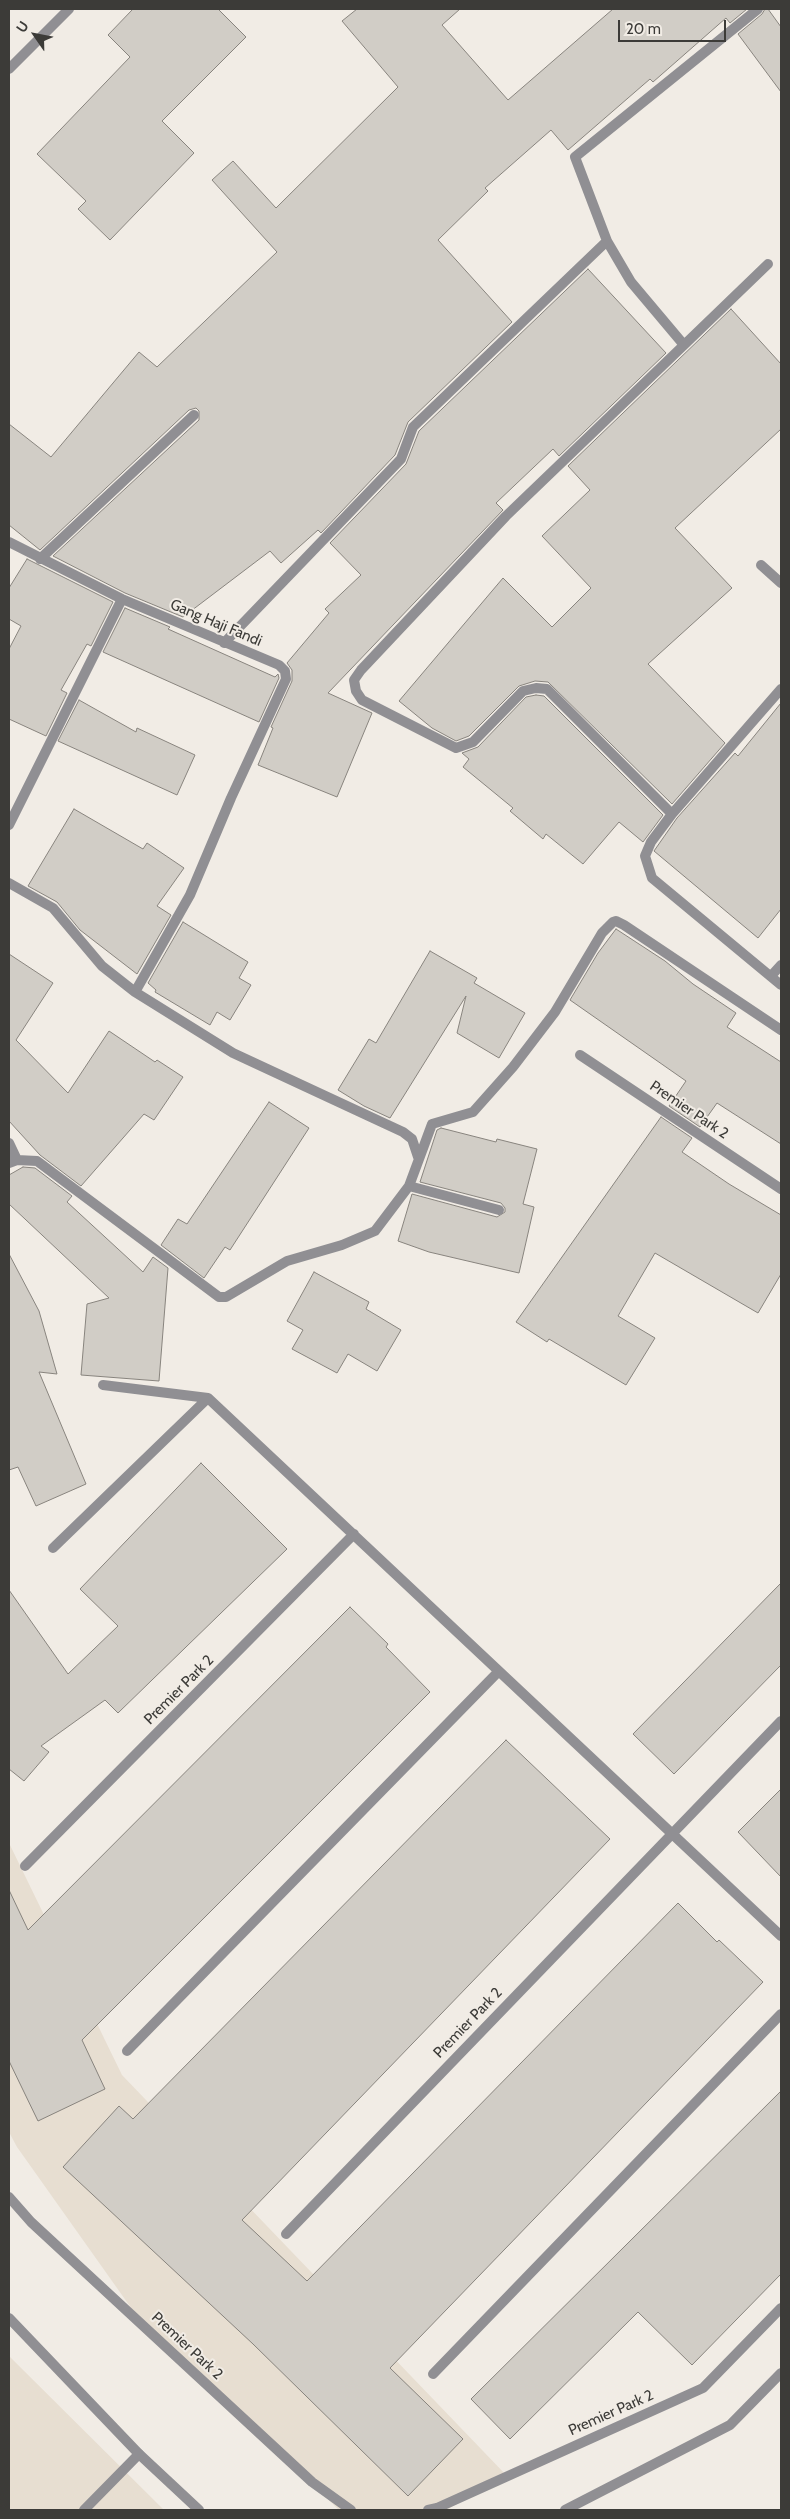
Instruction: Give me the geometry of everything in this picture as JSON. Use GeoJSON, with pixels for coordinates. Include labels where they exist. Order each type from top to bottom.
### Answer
{"type":"FeatureCollection","features":[{"type":"Feature","properties":{"kind":"street"},"geometry":{"type":"LineString","coordinates":[[9,69],[69,9]]}},
{"type":"Feature","properties":{"kind":"street"},"geometry":{"type":"LineString","coordinates":[[684,345],[631,282],[607,240],[575,157],[758,9]]}},
{"type":"Feature","properties":{"kind":"street"},"geometry":{"type":"LineString","coordinates":[[224,643],[401,459],[413,427],[607,240]]}},
{"type":"Feature","properties":{"kind":"street"},"geometry":{"type":"LineString","coordinates":[[672,814],[547,689],[536,688],[523,691],[473,742],[456,748],[362,700],[356,691],[354,680],[361,670],[506,516],[768,264]]}},
{"type":"Feature","properties":{"kind":"street"},"geometry":{"type":"LineString","coordinates":[[40,559],[194,415]]}},
{"type":"Feature","properties":{"kind":"street","name":"Gang Haji Fandi"},"geometry":{"type":"LineString","coordinates":[[9,542],[122,599],[279,665],[285,671],[286,679],[231,798],[190,895],[135,992]]}},
{"type":"Feature","properties":{"kind":"street"},"geometry":{"type":"LineString","coordinates":[[761,565],[781,583]]}},
{"type":"Feature","properties":{"kind":"street"},"geometry":{"type":"LineString","coordinates":[[9,825],[122,599]]}},
{"type":"Feature","properties":{"kind":"street"},"geometry":{"type":"LineString","coordinates":[[781,689],[672,814],[651,842],[645,856],[652,878],[781,985]]}},
{"type":"Feature","properties":{"kind":"street"},"geometry":{"type":"LineString","coordinates":[[9,883],[53,908],[102,966],[135,992],[233,1054],[403,1132],[412,1139],[418,1157]]}},
{"type":"Feature","properties":{"kind":"street"},"geometry":{"type":"LineString","coordinates":[[9,1143],[13,1162],[37,1161],[219,1298],[226,1297],[287,1262],[342,1245],[375,1231],[409,1186],[418,1157],[432,1124],[473,1112],[513,1067],[555,1012],[602,932],[613,922],[616,921],[624,925],[781,1030]]}},
{"type":"Feature","properties":{"kind":"street"},"geometry":{"type":"LineString","coordinates":[[771,976],[781,965]]}},
{"type":"Feature","properties":{"kind":"street","name":"Premier Park 2"},"geometry":{"type":"LineString","coordinates":[[580,1055],[781,1189]]}},
{"type":"Feature","properties":{"kind":"street"},"geometry":{"type":"LineString","coordinates":[[409,1186],[499,1210]]}},
{"type":"Feature","properties":{"kind":"street"},"geometry":{"type":"LineString","coordinates":[[103,1385],[208,1398],[781,1936]]}},
{"type":"Feature","properties":{"kind":"street"},"geometry":{"type":"LineString","coordinates":[[53,1548],[208,1398]]}},
{"type":"Feature","properties":{"kind":"street","name":"Premier Park 2"},"geometry":{"type":"LineString","coordinates":[[25,1866],[354,1534]]}},
{"type":"Feature","properties":{"kind":"street"},"geometry":{"type":"LineString","coordinates":[[127,2051],[499,1671]]}},
{"type":"Feature","properties":{"kind":"street","name":"Premier Park 2"},"geometry":{"type":"LineString","coordinates":[[286,2234],[781,1721]]}},
{"type":"Feature","properties":{"kind":"street"},"geometry":{"type":"LineString","coordinates":[[433,2374],[781,2014]]}},
{"type":"Feature","properties":{"kind":"street","name":"Premier Park 2"},"geometry":{"type":"LineString","coordinates":[[9,2197],[31,2222],[305,2476],[351,2510]]}},
{"type":"Feature","properties":{"kind":"street","name":"Premier Park 2"},"geometry":{"type":"LineString","coordinates":[[428,2510],[437,2508],[703,2388],[781,2308]]}},
{"type":"Feature","properties":{"kind":"street"},"geometry":{"type":"LineString","coordinates":[[9,2318],[139,2454],[198,2510]]}},
{"type":"Feature","properties":{"kind":"street"},"geometry":{"type":"LineString","coordinates":[[565,2510],[730,2425],[781,2373]]}},
{"type":"Feature","properties":{"kind":"street"},"geometry":{"type":"LineString","coordinates":[[84,2510],[139,2454]]}},
{"type":"Feature","properties":{"kind":"shaded area"},"geometry":{"type":"Polygon","coordinates":[[[9,1843],[122,2075],[507,2476],[446,2510],[339,2510],[134,2312],[17,2147],[9,2132],[9,1843]]]}},
{"type":"Feature","properties":{"kind":"shaded area"},"geometry":{"type":"Polygon","coordinates":[[[9,2356],[164,2510],[9,2510],[9,2356]]]}},
{"type":"Feature","properties":{"kind":"building"},"geometry":{"type":"Polygon","coordinates":[[[133,9],[218,9],[246,37],[162,121],[194,153],[110,240],[78,209],[86,201],[37,154],[130,57],[108,35],[133,9]]]}},
{"type":"Feature","properties":{"kind":"building"},"geometry":{"type":"Polygon","coordinates":[[[357,9],[460,9],[442,25],[508,100],[613,9],[747,9],[730,23],[726,18],[653,82],[650,79],[568,150],[551,130],[485,188],[488,191],[438,240],[512,322],[408,422],[395,455],[321,533],[318,530],[281,563],[270,551],[183,617],[125,593],[53,556],[199,420],[199,411],[196,408],[189,410],[40,550],[9,525],[9,424],[51,457],[139,352],[157,367],[277,252],[212,180],[233,161],[276,208],[398,87],[342,21],[357,9]]]}},
{"type":"Feature","properties":{"kind":"building"},"geometry":{"type":"Polygon","coordinates":[[[765,9],[768,9],[781,27],[781,92],[738,34],[762,14],[765,9]]]}},
{"type":"Feature","properties":{"kind":"building"},"geometry":{"type":"Polygon","coordinates":[[[588,269],[666,353],[559,456],[553,449],[496,503],[503,510],[328,693],[372,713],[337,797],[258,765],[273,728],[271,727],[292,681],[292,670],[287,663],[329,613],[325,609],[361,575],[330,543],[406,464],[419,431],[588,269]]]}},
{"type":"Feature","properties":{"kind":"building"},"geometry":{"type":"Polygon","coordinates":[[[731,309],[781,364],[781,429],[675,528],[732,588],[648,664],[725,743],[672,804],[548,682],[535,681],[519,686],[469,736],[456,741],[432,728],[399,701],[503,578],[552,627],[591,588],[542,536],[590,490],[568,466],[731,309]]]}},
{"type":"Feature","properties":{"kind":"building"},"geometry":{"type":"Polygon","coordinates":[[[27,559],[113,602],[91,646],[87,644],[61,690],[67,693],[46,736],[9,719],[9,649],[21,626],[9,619],[9,588],[27,559]]]}},
{"type":"Feature","properties":{"kind":"building"},"geometry":{"type":"Polygon","coordinates":[[[125,608],[170,627],[168,629],[275,677],[278,674],[279,678],[259,722],[103,652],[125,608]]]}},
{"type":"Feature","properties":{"kind":"building"},"geometry":{"type":"Polygon","coordinates":[[[544,696],[663,815],[643,842],[619,822],[583,864],[546,834],[543,839],[510,811],[513,808],[463,767],[469,759],[462,753],[478,747],[526,697],[544,696]]]}},
{"type":"Feature","properties":{"kind":"building"},"geometry":{"type":"Polygon","coordinates":[[[79,700],[136,732],[137,728],[195,755],[177,795],[58,741],[79,700]]]}},
{"type":"Feature","properties":{"kind":"building"},"geometry":{"type":"Polygon","coordinates":[[[781,703],[781,909],[758,938],[654,851],[677,818],[735,753],[738,756],[781,703]]]}},
{"type":"Feature","properties":{"kind":"building"},"geometry":{"type":"Polygon","coordinates":[[[74,809],[143,849],[147,843],[184,868],[157,906],[171,915],[137,974],[80,930],[57,902],[28,886],[74,809]]]}},
{"type":"Feature","properties":{"kind":"building"},"geometry":{"type":"Polygon","coordinates":[[[183,922],[248,962],[239,978],[251,985],[230,1020],[217,1012],[210,1025],[155,992],[156,990],[148,983],[183,922]]]}},
{"type":"Feature","properties":{"kind":"building"},"geometry":{"type":"Polygon","coordinates":[[[616,929],[665,961],[693,984],[736,1013],[727,1027],[781,1062],[781,1144],[717,1103],[700,1127],[669,1106],[686,1081],[570,1000],[598,953],[616,929]]]}},
{"type":"Feature","properties":{"kind":"building"},"geometry":{"type":"Polygon","coordinates":[[[430,951],[477,978],[474,983],[525,1013],[499,1058],[457,1033],[466,996],[390,1118],[364,1106],[338,1090],[369,1039],[376,1043],[430,951]]]}},
{"type":"Feature","properties":{"kind":"building"},"geometry":{"type":"Polygon","coordinates":[[[9,954],[53,983],[16,1040],[68,1093],[109,1031],[155,1062],[157,1060],[183,1077],[154,1120],[144,1114],[81,1186],[40,1155],[9,1121],[9,954]]]}},
{"type":"Feature","properties":{"kind":"building"},"geometry":{"type":"Polygon","coordinates":[[[269,1102],[309,1128],[230,1250],[225,1247],[204,1278],[161,1245],[178,1219],[187,1224],[269,1102]]]}},
{"type":"Feature","properties":{"kind":"building"},"geometry":{"type":"Polygon","coordinates":[[[661,1117],[692,1138],[682,1152],[729,1184],[781,1215],[781,1274],[758,1313],[655,1253],[618,1316],[655,1338],[626,1385],[549,1339],[547,1342],[516,1322],[661,1117]]]}},
{"type":"Feature","properties":{"kind":"building"},"geometry":{"type":"Polygon","coordinates":[[[441,1128],[496,1142],[497,1139],[537,1149],[523,1204],[534,1207],[519,1273],[429,1252],[398,1241],[412,1194],[497,1217],[505,1212],[505,1208],[501,1203],[420,1182],[437,1130],[441,1128]]]}},
{"type":"Feature","properties":{"kind":"building"},"geometry":{"type":"Polygon","coordinates":[[[23,1167],[35,1168],[72,1196],[67,1202],[143,1272],[153,1257],[168,1268],[159,1381],[81,1375],[87,1304],[109,1298],[9,1204],[9,1175],[23,1167]]]}},
{"type":"Feature","properties":{"kind":"building"},"geometry":{"type":"Polygon","coordinates":[[[9,1254],[39,1311],[57,1374],[39,1372],[86,1484],[36,1506],[18,1467],[9,1470],[9,1254]]]}},
{"type":"Feature","properties":{"kind":"building"},"geometry":{"type":"Polygon","coordinates":[[[314,1272],[369,1302],[366,1309],[401,1330],[377,1371],[348,1354],[337,1373],[292,1349],[303,1330],[287,1321],[314,1272]]]}},
{"type":"Feature","properties":{"kind":"building"},"geometry":{"type":"Polygon","coordinates":[[[201,1463],[287,1549],[118,1713],[105,1700],[41,1746],[49,1752],[24,1781],[9,1769],[9,1590],[68,1674],[118,1626],[80,1589],[201,1463]]]}},
{"type":"Feature","properties":{"kind":"building"},"geometry":{"type":"Polygon","coordinates":[[[781,1583],[781,1665],[674,1774],[633,1734],[781,1583]]]}},
{"type":"Feature","properties":{"kind":"building"},"geometry":{"type":"Polygon","coordinates":[[[350,1607],[388,1644],[386,1647],[430,1692],[82,2040],[105,2089],[38,2121],[9,2061],[9,1890],[28,1930],[350,1607]]]}},
{"type":"Feature","properties":{"kind":"building"},"geometry":{"type":"Polygon","coordinates":[[[506,1740],[610,1839],[242,2220],[307,2281],[678,1903],[717,1942],[719,1940],[763,1982],[390,2368],[463,2439],[408,2496],[253,2344],[63,2167],[119,2106],[133,2119],[506,1740]]]}},
{"type":"Feature","properties":{"kind":"building"},"geometry":{"type":"Polygon","coordinates":[[[781,1789],[781,1877],[738,1832],[781,1789]]]}},
{"type":"Feature","properties":{"kind":"building"},"geometry":{"type":"Polygon","coordinates":[[[781,2091],[781,2274],[692,2365],[638,2312],[510,2439],[471,2399],[781,2091]]]}}]}
